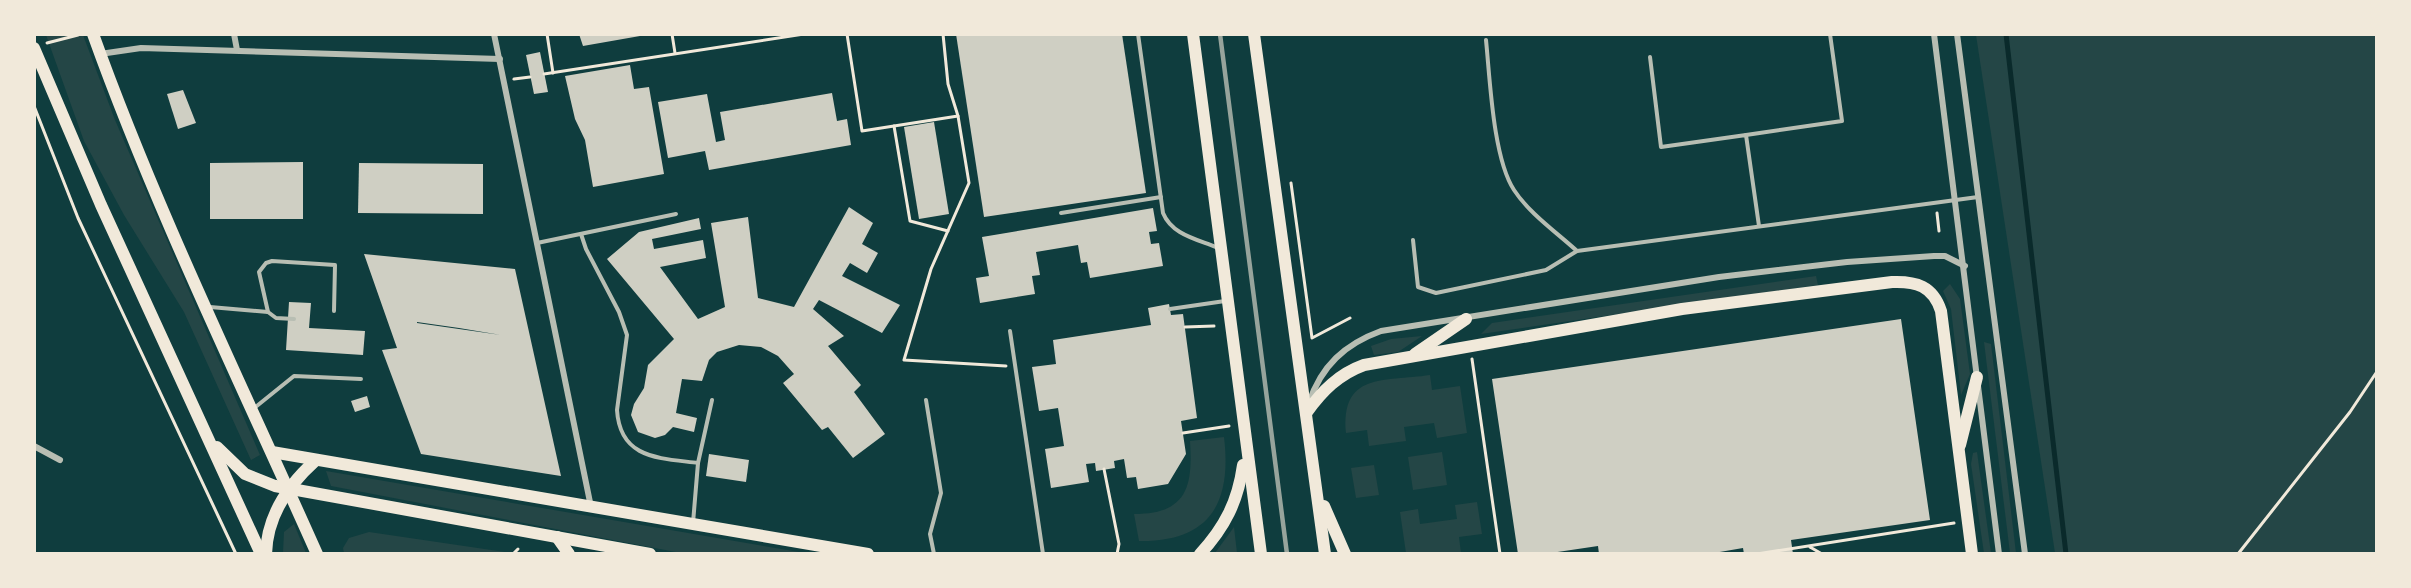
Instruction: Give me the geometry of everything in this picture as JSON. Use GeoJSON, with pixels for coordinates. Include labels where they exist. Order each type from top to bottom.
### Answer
{"type":"FeatureCollection","features":[{"type":"Feature","properties":{"kind":"main road"},"geometry":{"type":"LineString","coordinates":[[93,34],[147,176],[317,554]]}},
{"type":"Feature","properties":{"kind":"main road"},"geometry":{"type":"LineString","coordinates":[[1192,34],[1245,452],[1261,554]]}},
{"type":"Feature","properties":{"kind":"main road"},"geometry":{"type":"LineString","coordinates":[[1254,34],[1325,554]]}},
{"type":"Feature","properties":{"kind":"main road"},"geometry":{"type":"LineString","coordinates":[[40,46],[101,205],[261,554]]}},
{"type":"Feature","properties":{"kind":"main road"},"geometry":{"type":"LineString","coordinates":[[1307,412],[1319,395],[1352,369],[1724,303],[1892,282],[1917,283],[1928,288],[1941,311],[1972,554]]}},
{"type":"Feature","properties":{"kind":"main road"},"geometry":{"type":"LineString","coordinates":[[1412,357],[1466,319]]}},
{"type":"Feature","properties":{"kind":"main road"},"geometry":{"type":"LineString","coordinates":[[1958,454],[1977,376]]}},
{"type":"Feature","properties":{"kind":"main road"},"geometry":{"type":"LineString","coordinates":[[208,437],[244,474],[264,483],[651,554]]}},
{"type":"Feature","properties":{"kind":"main road"},"geometry":{"type":"LineString","coordinates":[[272,452],[868,554]]}},
{"type":"Feature","properties":{"kind":"main road"},"geometry":{"type":"LineString","coordinates":[[1200,554],[1213,539],[1240,492],[1245,452]]}},
{"type":"Feature","properties":{"kind":"main road"},"geometry":{"type":"LineString","coordinates":[[266,554],[274,513],[288,489],[316,460]]}},
{"type":"Feature","properties":{"kind":"main road"},"geometry":{"type":"LineString","coordinates":[[1318,494],[1345,554]]}},
{"type":"Feature","properties":{"kind":"main road"},"geometry":{"type":"LineString","coordinates":[[557,537],[569,554]]}},
{"type":"Feature","properties":{"kind":"street"},"geometry":{"type":"LineString","coordinates":[[234,34],[237,50]]}},
{"type":"Feature","properties":{"kind":"street"},"geometry":{"type":"LineString","coordinates":[[494,34],[591,507]]}},
{"type":"Feature","properties":{"kind":"street"},"geometry":{"type":"LineString","coordinates":[[1934,34],[2000,554]]}},
{"type":"Feature","properties":{"kind":"street"},"geometry":{"type":"LineString","coordinates":[[1957,34],[2025,554]]}},
{"type":"Feature","properties":{"kind":"street"},"geometry":{"type":"LineString","coordinates":[[100,54],[141,48],[500,59]]}},
{"type":"Feature","properties":{"kind":"street"},"geometry":{"type":"LineString","coordinates":[[1307,412],[1313,390],[1326,369],[1350,345],[1380,331],[1719,277],[1847,262],[1945,256],[1965,266]]}},
{"type":"Feature","properties":{"kind":"street"},"geometry":{"type":"LineString","coordinates":[[34,446],[60,460]]}},
{"type":"Feature","properties":{"kind":"lane"},"geometry":{"type":"LineString","coordinates":[[1137,34],[1165,218],[1174,230],[1219,248]]}},
{"type":"Feature","properties":{"kind":"lane"},"geometry":{"type":"LineString","coordinates":[[1650,57],[1661,147],[1842,121],[1830,34]]}},
{"type":"Feature","properties":{"kind":"lane"},"geometry":{"type":"LineString","coordinates":[[1486,40],[1500,156],[1513,189],[1542,220],[1577,251]]}},
{"type":"Feature","properties":{"kind":"lane"},"geometry":{"type":"LineString","coordinates":[[1746,135],[1759,226]]}},
{"type":"Feature","properties":{"kind":"lane"},"geometry":{"type":"LineString","coordinates":[[1061,213],[1161,197]]}},
{"type":"Feature","properties":{"kind":"lane"},"geometry":{"type":"LineString","coordinates":[[1413,240],[1418,287],[1436,293],[1546,270],[1577,251],[1978,197]]}},
{"type":"Feature","properties":{"kind":"lane"},"geometry":{"type":"LineString","coordinates":[[537,243],[676,214]]}},
{"type":"Feature","properties":{"kind":"lane"},"geometry":{"type":"LineString","coordinates":[[581,234],[586,249],[625,324],[627,343],[617,410],[618,421],[625,438],[637,450],[648,455],[698,463]]}},
{"type":"Feature","properties":{"kind":"lane"},"geometry":{"type":"LineString","coordinates":[[267,312],[259,272],[266,263],[272,261],[335,265],[334,311]]}},
{"type":"Feature","properties":{"kind":"lane"},"geometry":{"type":"LineString","coordinates":[[1170,309],[1226,301]]}},
{"type":"Feature","properties":{"kind":"lane"},"geometry":{"type":"LineString","coordinates":[[206,307],[267,312],[276,318],[294,319]]}},
{"type":"Feature","properties":{"kind":"lane"},"geometry":{"type":"LineString","coordinates":[[1010,331],[1043,554]]}},
{"type":"Feature","properties":{"kind":"lane"},"geometry":{"type":"LineString","coordinates":[[253,410],[294,376],[361,379]]}},
{"type":"Feature","properties":{"kind":"lane"},"geometry":{"type":"LineString","coordinates":[[693,524],[698,463],[712,400]]}},
{"type":"Feature","properties":{"kind":"lane"},"geometry":{"type":"LineString","coordinates":[[926,400],[941,493],[930,534],[934,554]]}},
{"type":"Feature","properties":{"kind":"path"},"geometry":{"type":"LineString","coordinates":[[40,46],[80,34]]}},
{"type":"Feature","properties":{"kind":"path"},"geometry":{"type":"LineString","coordinates":[[547,34],[554,73]]}},
{"type":"Feature","properties":{"kind":"path"},"geometry":{"type":"LineString","coordinates":[[672,34],[675,54]]}},
{"type":"Feature","properties":{"kind":"path"},"geometry":{"type":"LineString","coordinates":[[544,74],[804,34]]}},
{"type":"Feature","properties":{"kind":"path"},"geometry":{"type":"LineString","coordinates":[[847,34],[862,132],[958,116]]}},
{"type":"Feature","properties":{"kind":"path"},"geometry":{"type":"LineString","coordinates":[[943,34],[948,84],[958,116],[969,183],[931,269],[904,360],[1016,366]]}},
{"type":"Feature","properties":{"kind":"path"},"geometry":{"type":"LineString","coordinates":[[504,81],[530,76]]}},
{"type":"Feature","properties":{"kind":"path"},"geometry":{"type":"LineString","coordinates":[[34,106],[78,218],[236,554]]}},
{"type":"Feature","properties":{"kind":"path"},"geometry":{"type":"LineString","coordinates":[[894,126],[910,221],[948,231]]}},
{"type":"Feature","properties":{"kind":"path"},"geometry":{"type":"LineString","coordinates":[[1291,180],[1312,338],[1350,318]]}},
{"type":"Feature","properties":{"kind":"path"},"geometry":{"type":"LineString","coordinates":[[1935,202],[1939,231]]}},
{"type":"Feature","properties":{"kind":"path"},"geometry":{"type":"LineString","coordinates":[[1185,327],[1214,326]]}},
{"type":"Feature","properties":{"kind":"path"},"geometry":{"type":"LineString","coordinates":[[1470,348],[1500,554]]}},
{"type":"Feature","properties":{"kind":"path"},"geometry":{"type":"LineString","coordinates":[[2238,554],[2350,412],[2376,373]]}},
{"type":"Feature","properties":{"kind":"path"},"geometry":{"type":"LineString","coordinates":[[1183,434],[1229,426]]}},
{"type":"Feature","properties":{"kind":"path"},"geometry":{"type":"LineString","coordinates":[[1104,469],[1119,544],[1118,554]]}},
{"type":"Feature","properties":{"kind":"path"},"geometry":{"type":"LineString","coordinates":[[1757,554],[1954,523]]}},
{"type":"Feature","properties":{"kind":"path"},"geometry":{"type":"LineString","coordinates":[[1808,546],[1822,554]]}},
{"type":"Feature","properties":{"kind":"path"},"geometry":{"type":"LineString","coordinates":[[513,554],[518,549]]}},
{"type":"Feature","properties":{"kind":"shaded area"},"geometry":{"type":"Polygon","coordinates":[[[46,35],[83,35],[115,120],[260,455],[251,460],[184,312],[124,215],[84,141],[46,35]]]}},
{"type":"Feature","properties":{"kind":"shaded area"},"geometry":{"type":"Polygon","coordinates":[[[1976,35],[2376,35],[2376,553],[2055,553],[1976,35]]]}},
{"type":"Feature","properties":{"kind":"shaded area"},"geometry":{"type":"Polygon","coordinates":[[[1816,276],[1818,285],[1481,334],[1492,323],[1816,276]]]}},
{"type":"Feature","properties":{"kind":"shaded area"},"geometry":{"type":"Polygon","coordinates":[[[1950,284],[1960,299],[1970,374],[1961,395],[1951,309],[1943,291],[1950,284]]]}},
{"type":"Feature","properties":{"kind":"shaded area"},"geometry":{"type":"Polygon","coordinates":[[[1422,336],[1398,352],[1374,355],[1371,346],[1391,339],[1422,336]]]}},
{"type":"Feature","properties":{"kind":"shaded area"},"geometry":{"type":"Polygon","coordinates":[[[1984,342],[1991,344],[2016,553],[2010,553],[1984,342]]]}},
{"type":"Feature","properties":{"kind":"shaded area"},"geometry":{"type":"Polygon","coordinates":[[[1430,375],[1432,390],[1460,386],[1467,433],[1437,438],[1434,423],[1404,427],[1406,441],[1369,446],[1367,430],[1346,433],[1346,413],[1350,399],[1358,390],[1381,380],[1430,375]]]}},
{"type":"Feature","properties":{"kind":"shaded area"},"geometry":{"type":"Polygon","coordinates":[[[1224,437],[1226,460],[1224,481],[1219,499],[1211,514],[1199,526],[1183,534],[1163,540],[1139,541],[1134,514],[1166,509],[1183,495],[1190,472],[1190,441],[1224,437]]]}},
{"type":"Feature","properties":{"kind":"shaded area"},"geometry":{"type":"Polygon","coordinates":[[[1442,452],[1447,485],[1413,490],[1408,457],[1442,452]]]}},
{"type":"Feature","properties":{"kind":"shaded area"},"geometry":{"type":"Polygon","coordinates":[[[1977,452],[1991,553],[1984,553],[1971,464],[1973,453],[1977,452]]]}},
{"type":"Feature","properties":{"kind":"shaded area"},"geometry":{"type":"Polygon","coordinates":[[[1374,465],[1379,495],[1356,498],[1351,468],[1374,465]]]}},
{"type":"Feature","properties":{"kind":"shaded area"},"geometry":{"type":"Polygon","coordinates":[[[326,471],[805,553],[681,553],[331,486],[326,471]]]}},
{"type":"Feature","properties":{"kind":"shaded area"},"geometry":{"type":"Polygon","coordinates":[[[1477,502],[1482,534],[1459,537],[1461,553],[1406,553],[1400,512],[1418,509],[1420,524],[1457,519],[1455,505],[1477,502]]]}},
{"type":"Feature","properties":{"kind":"shaded area"},"geometry":{"type":"Polygon","coordinates":[[[294,524],[306,553],[283,553],[284,532],[294,524]]]}},
{"type":"Feature","properties":{"kind":"shaded area"},"geometry":{"type":"Polygon","coordinates":[[[1234,527],[1237,553],[1215,553],[1234,527]]]}},
{"type":"Feature","properties":{"kind":"shaded area"},"geometry":{"type":"Polygon","coordinates":[[[369,532],[511,553],[344,553],[343,548],[349,538],[369,532]]]}},
{"type":"Feature","properties":{"kind":"building"},"geometry":{"type":"Polygon","coordinates":[[[579,34],[640,34],[640,36],[583,46],[579,34]]]}},
{"type":"Feature","properties":{"kind":"building"},"geometry":{"type":"Polygon","coordinates":[[[956,34],[1122,34],[1146,193],[984,217],[956,34]]]}},
{"type":"Feature","properties":{"kind":"building"},"geometry":{"type":"Polygon","coordinates":[[[540,52],[548,92],[534,94],[526,55],[540,52]]]}},
{"type":"Feature","properties":{"kind":"building"},"geometry":{"type":"Polygon","coordinates":[[[630,65],[634,89],[649,87],[664,174],[593,187],[585,140],[575,119],[565,76],[630,65]]]}},
{"type":"Feature","properties":{"kind":"building"},"geometry":{"type":"Polygon","coordinates":[[[183,90],[196,123],[178,129],[167,94],[183,90]]]}},
{"type":"Feature","properties":{"kind":"building"},"geometry":{"type":"Polygon","coordinates":[[[832,93],[837,121],[847,119],[851,145],[709,170],[705,151],[668,158],[658,102],[707,94],[716,142],[725,140],[720,112],[832,93]]]}},
{"type":"Feature","properties":{"kind":"building"},"geometry":{"type":"Polygon","coordinates":[[[934,122],[949,214],[919,219],[904,127],[934,122]]]}},
{"type":"Feature","properties":{"kind":"building"},"geometry":{"type":"Polygon","coordinates":[[[303,162],[303,219],[210,219],[210,163],[303,162]]]}},
{"type":"Feature","properties":{"kind":"building"},"geometry":{"type":"Polygon","coordinates":[[[359,163],[483,164],[483,214],[358,213],[359,163]]]}},
{"type":"Feature","properties":{"kind":"building"},"geometry":{"type":"Polygon","coordinates":[[[849,207],[873,223],[862,244],[878,253],[867,273],[850,263],[842,276],[900,305],[882,333],[819,300],[813,309],[844,336],[828,346],[861,385],[854,392],[885,434],[853,458],[828,427],[822,430],[783,383],[794,374],[778,356],[761,347],[739,345],[717,352],[709,360],[702,381],[682,379],[676,413],[697,418],[694,432],[673,427],[665,435],[655,438],[638,432],[631,415],[634,404],[644,388],[648,365],[674,339],[607,259],[639,232],[699,218],[701,229],[652,239],[654,249],[703,240],[706,258],[660,267],[698,319],[725,307],[711,223],[748,217],[758,298],[794,307],[849,207]]]}},
{"type":"Feature","properties":{"kind":"building"},"geometry":{"type":"Polygon","coordinates":[[[1153,208],[1157,231],[1149,232],[1151,244],[1159,243],[1163,266],[1090,278],[1087,262],[1081,263],[1078,245],[1036,252],[1040,275],[1032,276],[1035,294],[980,303],[976,278],[989,276],[982,237],[1153,208]]]}},
{"type":"Feature","properties":{"kind":"building"},"geometry":{"type":"Polygon","coordinates":[[[364,254],[515,269],[561,476],[421,454],[382,350],[397,348],[364,254]],[[417,322],[501,335],[459,328],[417,322]]]}},
{"type":"Feature","properties":{"kind":"building"},"geometry":{"type":"Polygon","coordinates":[[[289,302],[311,303],[309,328],[365,331],[363,355],[286,350],[289,302]]]}},
{"type":"Feature","properties":{"kind":"building"},"geometry":{"type":"Polygon","coordinates":[[[1169,304],[1171,315],[1183,314],[1197,418],[1181,421],[1186,454],[1168,484],[1138,489],[1136,477],[1127,478],[1124,459],[1114,461],[1115,468],[1096,471],[1095,463],[1086,464],[1089,482],[1051,488],[1045,449],[1064,446],[1058,408],[1039,411],[1032,367],[1056,364],[1053,340],[1151,325],[1148,308],[1169,304]]]}},
{"type":"Feature","properties":{"kind":"building"},"geometry":{"type":"Polygon","coordinates":[[[1901,319],[1930,520],[1791,540],[1793,554],[1744,554],[1743,548],[1708,554],[1599,554],[1598,546],[1544,554],[1518,554],[1492,379],[1901,319]]]}},
{"type":"Feature","properties":{"kind":"building"},"geometry":{"type":"Polygon","coordinates":[[[367,396],[370,407],[355,412],[351,401],[367,396]]]}},
{"type":"Feature","properties":{"kind":"building"},"geometry":{"type":"Polygon","coordinates":[[[709,454],[749,460],[746,482],[706,476],[709,454]]]}},
{"type":"Feature","properties":{"kind":"waterway"},"geometry":{"type":"LineString","coordinates":[[2006,34],[2066,554]]}},
{"type":"Feature","properties":{"kind":"railway"},"geometry":{"type":"LineString","coordinates":[[1220,34],[1287,554]]}}]}
